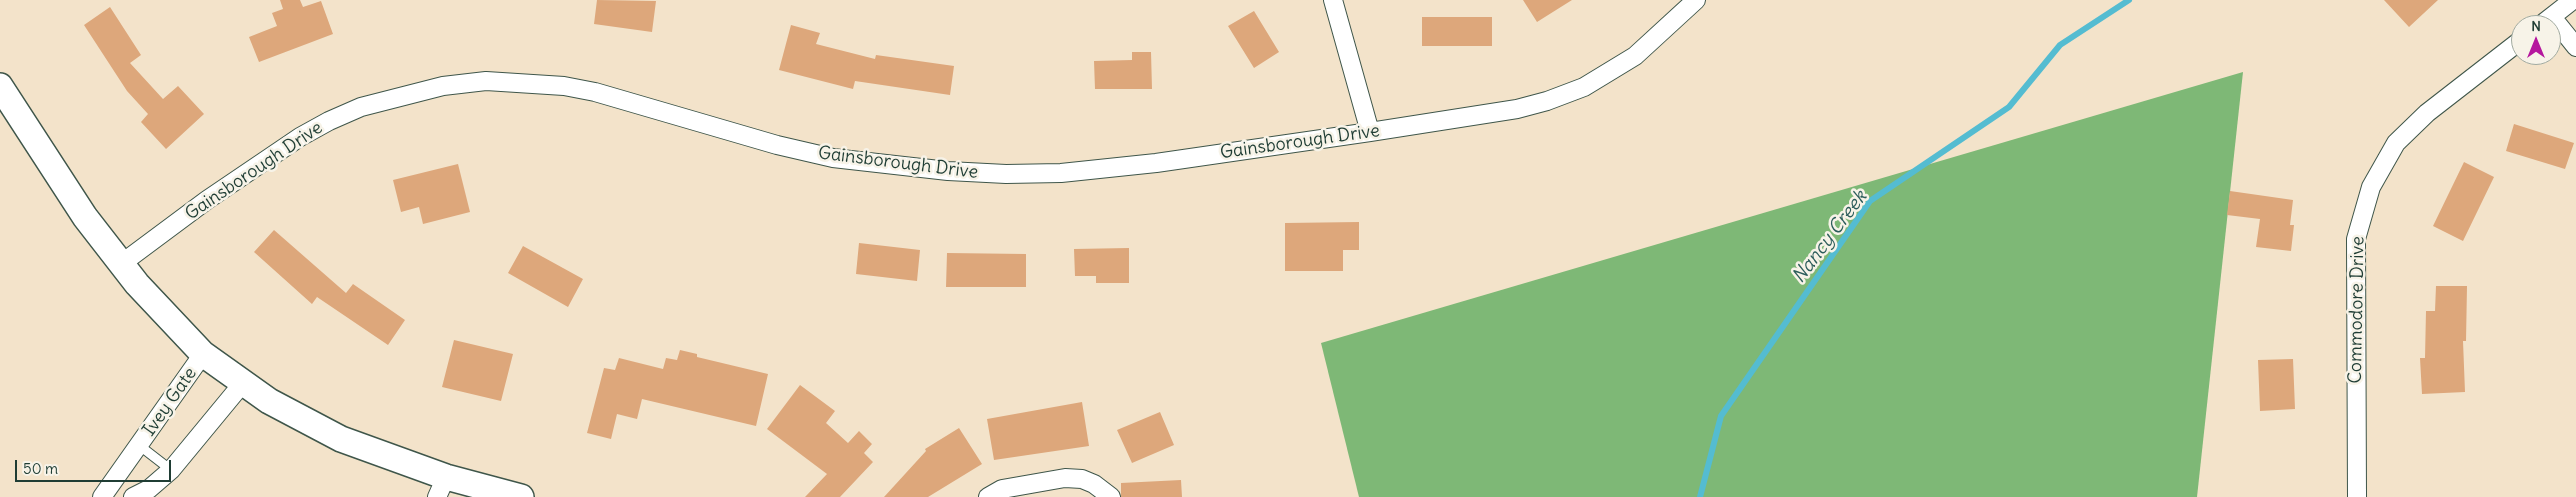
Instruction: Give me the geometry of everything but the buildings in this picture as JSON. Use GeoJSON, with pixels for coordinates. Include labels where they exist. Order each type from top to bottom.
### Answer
{"type":"FeatureCollection","features":[{"type":"Feature","properties":{"kind":"street"},"geometry":{"type":"LineString","coordinates":[[1332,0],[1370,132]]}},
{"type":"Feature","properties":{"kind":"street","name":"Gainsborough Drive"},"geometry":{"type":"LineString","coordinates":[[121,264],[215,195],[300,137],[329,121],[361,107],[395,96],[451,85],[486,81],[564,86],[595,92],[777,145],[833,158],[895,166],[1006,174],[1061,173],[1156,163],[1517,109],[1584,87],[1635,56],[1696,0]]}},
{"type":"Feature","properties":{"kind":"street"},"geometry":{"type":"LineString","coordinates":[[2554,15],[2573,0]]}},
{"type":"Feature","properties":{"kind":"street"},"geometry":{"type":"LineString","coordinates":[[2561,34],[2576,47]]}},
{"type":"Feature","properties":{"kind":"street","name":"Commodore Drive"},"geometry":{"type":"LineString","coordinates":[[2356,497],[2356,238],[2369,194],[2396,143],[2427,113],[2511,48]]}},
{"type":"Feature","properties":{"kind":"street"},"geometry":{"type":"LineString","coordinates":[[0,86],[52,169],[121,264],[168,319],[203,354],[242,384],[289,414],[441,487],[521,497]]}},
{"type":"Feature","properties":{"kind":"street","name":"Ivey Gate"},"geometry":{"type":"LineString","coordinates":[[102,497],[140,446],[203,354]]}},
{"type":"Feature","properties":{"kind":"street"},"geometry":{"type":"LineString","coordinates":[[133,497],[149,489],[171,470],[242,384]]}},
{"type":"Feature","properties":{"kind":"street"},"geometry":{"type":"LineString","coordinates":[[988,497],[1002,489],[1065,478],[1082,479],[1094,484],[1111,497]]}},
{"type":"Feature","properties":{"kind":"lane"},"geometry":{"type":"LineString","coordinates":[[140,446],[171,470]]}},
{"type":"Feature","properties":{"kind":"green space"},"geometry":{"type":"Polygon","coordinates":[[[2243,72],[2197,497],[1359,497],[1321,343],[2243,72]]]}},
{"type":"Feature","properties":{"kind":"waterway","name":"Nancy Creek"},"geometry":{"type":"LineString","coordinates":[[1700,497],[1721,416],[1870,201],[2009,107],[2060,45],[2129,0]]}}]}
